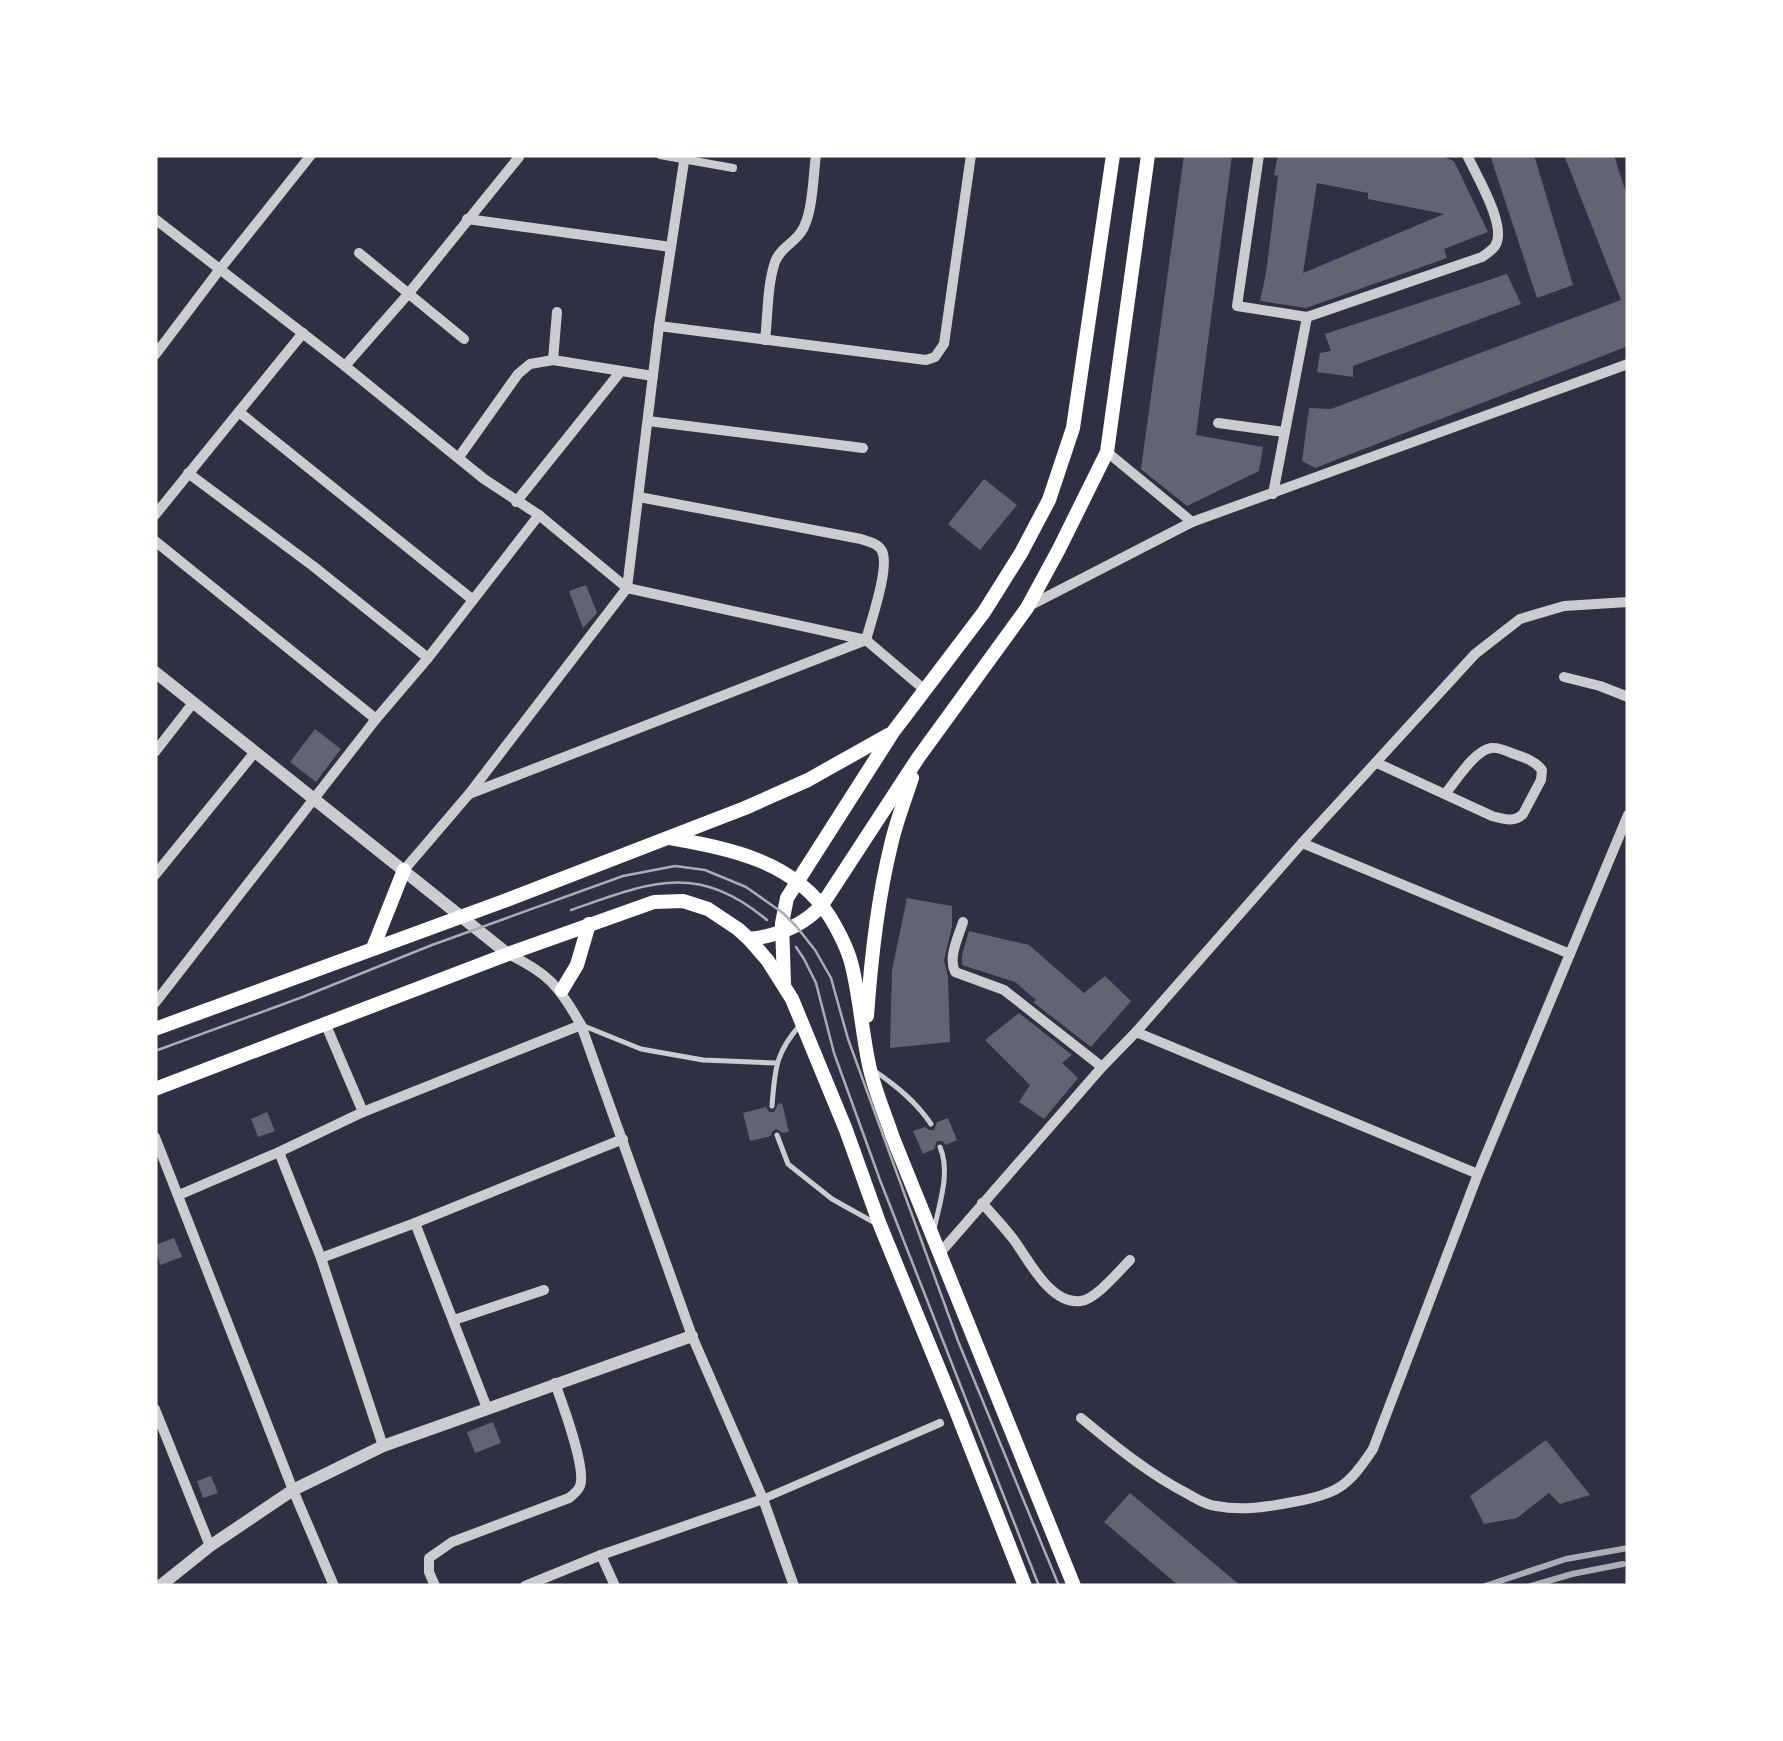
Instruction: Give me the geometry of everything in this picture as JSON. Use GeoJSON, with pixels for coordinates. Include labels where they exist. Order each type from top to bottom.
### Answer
{"type":"FeatureCollection","features":[{"type":"Feature","properties":{"kind":"main road"},"geometry":{"type":"LineString","coordinates":[[784,985],[782,932],[787,898],[893,732],[984,612],[1049,500],[1073,428],[1113,155]]}},
{"type":"Feature","properties":{"kind":"main road"},"geometry":{"type":"LineString","coordinates":[[749,939],[782,932],[811,917],[822,905],[918,758],[1026,608],[1059,549],[1106,452],[1148,155]]}},
{"type":"Feature","properties":{"kind":"main road"},"geometry":{"type":"LineString","coordinates":[[155,1029],[670,838],[808,780],[893,732]]}},
{"type":"Feature","properties":{"kind":"main road"},"geometry":{"type":"LineString","coordinates":[[865,1040],[871,955],[882,890],[891,844],[918,758]]}},
{"type":"Feature","properties":{"kind":"main road"},"geometry":{"type":"LineString","coordinates":[[670,838],[743,852],[798,880],[822,905],[840,934],[851,963],[869,1067],[893,1138],[1074,1586]]}},
{"type":"Feature","properties":{"kind":"main road"},"geometry":{"type":"LineString","coordinates":[[373,948],[404,870]]}},
{"type":"Feature","properties":{"kind":"main road"},"geometry":{"type":"LineString","coordinates":[[155,1089],[325,1022],[654,902],[684,901],[708,910],[738,929],[768,961],[803,1022],[1025,1586]]}},
{"type":"Feature","properties":{"kind":"main road"},"geometry":{"type":"LineString","coordinates":[[562,990],[577,965],[589,924]]}},
{"type":"Feature","properties":{"kind":"street"},"geometry":{"type":"LineString","coordinates":[[660,155],[733,168]]}},
{"type":"Feature","properties":{"kind":"street"},"geometry":{"type":"LineString","coordinates":[[766,340],[776,259],[797,238],[807,219],[816,155]]}},
{"type":"Feature","properties":{"kind":"street"},"geometry":{"type":"LineString","coordinates":[[659,326],[934,358],[944,344],[971,155]]}},
{"type":"Feature","properties":{"kind":"street"},"geometry":{"type":"LineString","coordinates":[[1259,155],[1237,306],[1306,317],[1482,257],[1494,248],[1498,223],[1467,155]]}},
{"type":"Feature","properties":{"kind":"street"},"geometry":{"type":"LineString","coordinates":[[156,353],[309,156]]}},
{"type":"Feature","properties":{"kind":"street"},"geometry":{"type":"LineString","coordinates":[[344,366],[519,157]]}},
{"type":"Feature","properties":{"kind":"street"},"geometry":{"type":"LineString","coordinates":[[404,870],[469,794],[627,588],[659,326],[685,157]]}},
{"type":"Feature","properties":{"kind":"street"},"geometry":{"type":"LineString","coordinates":[[155,219],[484,479],[540,515],[627,588],[866,640],[926,691]]}},
{"type":"Feature","properties":{"kind":"street"},"geometry":{"type":"LineString","coordinates":[[466,219],[671,247]]}},
{"type":"Feature","properties":{"kind":"street"},"geometry":{"type":"LineString","coordinates":[[359,253],[464,338]]}},
{"type":"Feature","properties":{"kind":"street"},"geometry":{"type":"LineString","coordinates":[[553,360],[557,312]]}},
{"type":"Feature","properties":{"kind":"street"},"geometry":{"type":"LineString","coordinates":[[1273,494],[1306,317]]}},
{"type":"Feature","properties":{"kind":"street"},"geometry":{"type":"LineString","coordinates":[[155,515],[303,333]]}},
{"type":"Feature","properties":{"kind":"street"},"geometry":{"type":"LineString","coordinates":[[459,457],[518,374],[530,364],[553,360],[653,376]]}},
{"type":"Feature","properties":{"kind":"street"},"geometry":{"type":"LineString","coordinates":[[1026,608],[1192,522],[1628,364]]}},
{"type":"Feature","properties":{"kind":"street"},"geometry":{"type":"LineString","coordinates":[[516,502],[621,371]]}},
{"type":"Feature","properties":{"kind":"street"},"geometry":{"type":"LineString","coordinates":[[240,412],[473,600]]}},
{"type":"Feature","properties":{"kind":"street"},"geometry":{"type":"LineString","coordinates":[[648,421],[863,448]]}},
{"type":"Feature","properties":{"kind":"street"},"geometry":{"type":"LineString","coordinates":[[1218,423],[1284,432]]}},
{"type":"Feature","properties":{"kind":"street"},"geometry":{"type":"LineString","coordinates":[[1106,452],[1192,522]]}},
{"type":"Feature","properties":{"kind":"street"},"geometry":{"type":"LineString","coordinates":[[188,473],[428,658]]}},
{"type":"Feature","properties":{"kind":"street"},"geometry":{"type":"LineString","coordinates":[[638,497],[877,544],[883,552],[883,568],[866,640]]}},
{"type":"Feature","properties":{"kind":"street"},"geometry":{"type":"LineString","coordinates":[[155,1003],[540,515]]}},
{"type":"Feature","properties":{"kind":"street"},"geometry":{"type":"LineString","coordinates":[[155,541],[376,719]]}},
{"type":"Feature","properties":{"kind":"street"},"geometry":{"type":"LineString","coordinates":[[940,1253],[1102,1066],[1476,654],[1520,619],[1564,606],[1628,602]]}},
{"type":"Feature","properties":{"kind":"street"},"geometry":{"type":"LineString","coordinates":[[469,794],[866,640]]}},
{"type":"Feature","properties":{"kind":"street"},"geometry":{"type":"LineString","coordinates":[[155,672],[508,954],[562,990],[580,1025],[692,1336],[763,1499],[794,1586]]}},
{"type":"Feature","properties":{"kind":"street"},"geometry":{"type":"LineString","coordinates":[[1564,677],[1628,697]]}},
{"type":"Feature","properties":{"kind":"street"},"geometry":{"type":"LineString","coordinates":[[155,752],[194,703]]}},
{"type":"Feature","properties":{"kind":"street"},"geometry":{"type":"LineString","coordinates":[[1377,762],[1445,794],[1492,816],[1513,820],[1523,814],[1541,780],[1542,770],[1529,759],[1488,748],[1479,753],[1445,794]]}},
{"type":"Feature","properties":{"kind":"street"},"geometry":{"type":"LineString","coordinates":[[155,875],[255,752]]}},
{"type":"Feature","properties":{"kind":"street"},"geometry":{"type":"LineString","coordinates":[[1081,1418],[1126,1455],[1211,1506],[1243,1510],[1328,1495],[1354,1478],[1373,1449],[1478,1174],[1628,815]]}},
{"type":"Feature","properties":{"kind":"street"},"geometry":{"type":"LineString","coordinates":[[1302,843],[1570,954]]}},
{"type":"Feature","properties":{"kind":"street"},"geometry":{"type":"LineString","coordinates":[[963,922],[952,956],[955,972],[1004,990],[1102,1066]]}},
{"type":"Feature","properties":{"kind":"street"},"geometry":{"type":"LineString","coordinates":[[325,1022],[363,1112]]}},
{"type":"Feature","properties":{"kind":"street"},"geometry":{"type":"LineString","coordinates":[[179,1195],[363,1112],[580,1025]]}},
{"type":"Feature","properties":{"kind":"street"},"geometry":{"type":"LineString","coordinates":[[1136,1032],[1478,1174]]}},
{"type":"Feature","properties":{"kind":"street"},"geometry":{"type":"LineString","coordinates":[[155,1137],[334,1586]]}},
{"type":"Feature","properties":{"kind":"street"},"geometry":{"type":"LineString","coordinates":[[321,1258],[622,1140]]}},
{"type":"Feature","properties":{"kind":"street"},"geometry":{"type":"LineString","coordinates":[[278,1152],[321,1258],[383,1446]]}},
{"type":"Feature","properties":{"kind":"street"},"geometry":{"type":"LineString","coordinates":[[982,1203],[1038,1276],[1065,1298],[1081,1301],[1096,1294],[1130,1260]]}},
{"type":"Feature","properties":{"kind":"street"},"geometry":{"type":"LineString","coordinates":[[415,1223],[487,1408]]}},
{"type":"Feature","properties":{"kind":"street"},"geometry":{"type":"LineString","coordinates":[[454,1320],[544,1290]]}},
{"type":"Feature","properties":{"kind":"street"},"geometry":{"type":"LineString","coordinates":[[160,1586],[210,1546],[293,1490],[383,1446],[692,1336]]}},
{"type":"Feature","properties":{"kind":"street"},"geometry":{"type":"LineString","coordinates":[[435,1586],[428,1572],[429,1558],[437,1550],[570,1498],[579,1489],[580,1461],[556,1383]]}},
{"type":"Feature","properties":{"kind":"street"},"geometry":{"type":"LineString","coordinates":[[155,1409],[210,1546]]}},
{"type":"Feature","properties":{"kind":"street"},"geometry":{"type":"LineString","coordinates":[[525,1586],[601,1555],[763,1499],[940,1424]]}},
{"type":"Feature","properties":{"kind":"street"},"geometry":{"type":"LineString","coordinates":[[601,1555],[614,1586]]}},
{"type":"Feature","properties":{"kind":"lane"},"geometry":{"type":"LineString","coordinates":[[772,1106],[776,1062],[803,1022]]}},
{"type":"Feature","properties":{"kind":"lane"},"geometry":{"type":"LineString","coordinates":[[580,1025],[641,1049],[703,1060],[776,1062]]}},
{"type":"Feature","properties":{"kind":"lane"},"geometry":{"type":"LineString","coordinates":[[869,1067],[898,1086],[931,1124]]}},
{"type":"Feature","properties":{"kind":"lane"},"geometry":{"type":"LineString","coordinates":[[776,1135],[788,1164],[832,1199],[880,1225]]}},
{"type":"Feature","properties":{"kind":"lane"},"geometry":{"type":"LineString","coordinates":[[933,1238],[944,1179],[945,1158],[940,1147]]}},
{"type":"Feature","properties":{"kind":"building"},"geometry":{"type":"Polygon","coordinates":[[[1184,155],[1232,155],[1196,435],[1263,447],[1259,471],[1187,506],[1141,469],[1184,155]]]}},
{"type":"Feature","properties":{"kind":"building"},"geometry":{"type":"Polygon","coordinates":[[[1278,155],[1439,155],[1454,161],[1488,232],[1444,249],[1447,258],[1306,308],[1260,301],[1278,176],[1274,175],[1278,155]],[[1317,183],[1303,273],[1444,214],[1368,199],[1368,193],[1317,183]]]}},
{"type":"Feature","properties":{"kind":"building"},"geometry":{"type":"Polygon","coordinates":[[[1490,155],[1534,155],[1573,285],[1537,298],[1490,155]]]}},
{"type":"Feature","properties":{"kind":"building"},"geometry":{"type":"Polygon","coordinates":[[[1564,155],[1614,155],[1628,199],[1628,346],[1315,468],[1302,461],[1309,408],[1331,409],[1621,300],[1564,155]]]}},
{"type":"Feature","properties":{"kind":"building"},"geometry":{"type":"Polygon","coordinates":[[[1507,274],[1521,304],[1353,366],[1353,377],[1317,372],[1320,353],[1331,351],[1325,334],[1507,274]]]}},
{"type":"Feature","properties":{"kind":"building"},"geometry":{"type":"Polygon","coordinates":[[[984,479],[1017,505],[980,550],[948,524],[984,479]]]}},
{"type":"Feature","properties":{"kind":"building"},"geometry":{"type":"Polygon","coordinates":[[[586,585],[597,613],[583,628],[569,591],[586,585]]]}},
{"type":"Feature","properties":{"kind":"building"},"geometry":{"type":"Polygon","coordinates":[[[315,729],[341,749],[316,782],[290,762],[315,729]]]}},
{"type":"Feature","properties":{"kind":"building"},"geometry":{"type":"Polygon","coordinates":[[[907,898],[952,906],[944,960],[950,1042],[890,1048],[892,970],[907,898]]]}},
{"type":"Feature","properties":{"kind":"building"},"geometry":{"type":"Polygon","coordinates":[[[969,931],[1029,945],[1084,993],[1105,976],[1131,1001],[1091,1047],[1033,1002],[1036,1000],[1015,982],[962,965],[969,931]]]}},
{"type":"Feature","properties":{"kind":"building"},"geometry":{"type":"Polygon","coordinates":[[[1019,1013],[1072,1055],[1062,1063],[1078,1078],[1044,1119],[1019,1102],[1030,1085],[985,1040],[1019,1013]]]}},
{"type":"Feature","properties":{"kind":"building"},"geometry":{"type":"Polygon","coordinates":[[[782,1103],[789,1132],[776,1129],[771,1136],[750,1141],[743,1113],[766,1107],[774,1112],[782,1103]]]}},
{"type":"Feature","properties":{"kind":"building"},"geometry":{"type":"Polygon","coordinates":[[[267,1112],[275,1131],[258,1137],[251,1119],[267,1112]]]}},
{"type":"Feature","properties":{"kind":"building"},"geometry":{"type":"Polygon","coordinates":[[[948,1118],[957,1140],[946,1145],[937,1141],[934,1149],[923,1154],[913,1131],[925,1127],[934,1130],[937,1122],[948,1118]]]}},
{"type":"Feature","properties":{"kind":"building"},"geometry":{"type":"Polygon","coordinates":[[[174,1238],[182,1257],[160,1265],[155,1245],[174,1238]]]}},
{"type":"Feature","properties":{"kind":"building"},"geometry":{"type":"Polygon","coordinates":[[[493,1422],[501,1443],[475,1453],[467,1432],[493,1422]]]}},
{"type":"Feature","properties":{"kind":"building"},"geometry":{"type":"Polygon","coordinates":[[[1546,1440],[1590,1495],[1560,1504],[1549,1493],[1517,1518],[1484,1524],[1470,1496],[1546,1440]]]}},
{"type":"Feature","properties":{"kind":"building"},"geometry":{"type":"Polygon","coordinates":[[[211,1476],[218,1493],[203,1498],[197,1481],[211,1476]]]}},
{"type":"Feature","properties":{"kind":"building"},"geometry":{"type":"Polygon","coordinates":[[[1130,1493],[1241,1586],[1179,1586],[1104,1522],[1130,1493]]]}},
{"type":"Feature","properties":{"kind":"tram line"},"geometry":{"type":"LineString","coordinates":[[155,1051],[623,876],[675,866],[705,870],[746,887],[796,926],[831,978],[848,1039],[958,1341],[1059,1586]]}},
{"type":"Feature","properties":{"kind":"tram line"},"geometry":{"type":"LineString","coordinates":[[571,910],[649,886],[694,884],[717,890],[767,920]]}},
{"type":"Feature","properties":{"kind":"tram line"},"geometry":{"type":"LineString","coordinates":[[796,947],[816,983],[834,1053],[880,1180],[1039,1586]]}},
{"type":"Feature","properties":{"kind":"railway"},"geometry":{"type":"LineString","coordinates":[[1485,1586],[1566,1559],[1628,1548]]}},
{"type":"Feature","properties":{"kind":"railway"},"geometry":{"type":"LineString","coordinates":[[1531,1586],[1623,1564]]}}]}
